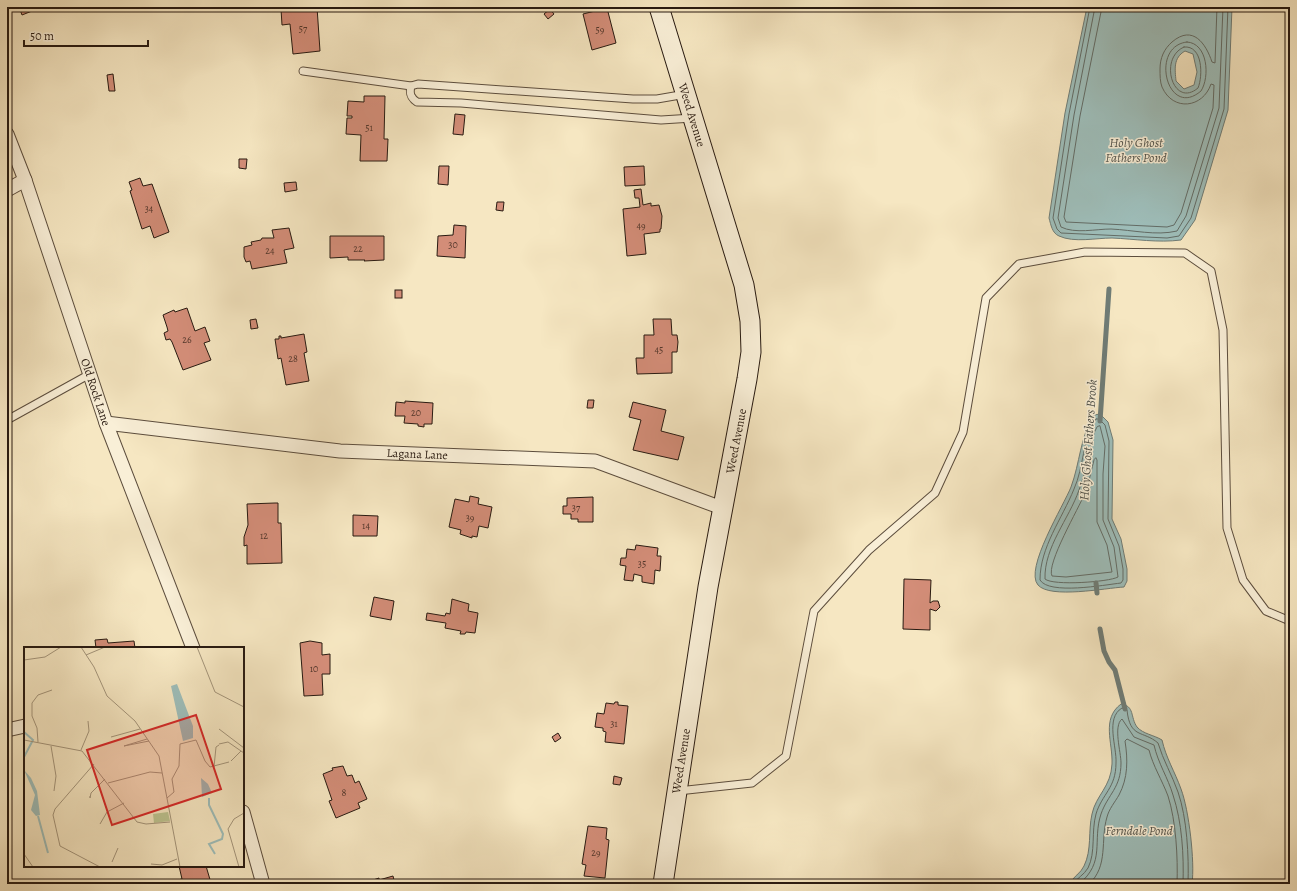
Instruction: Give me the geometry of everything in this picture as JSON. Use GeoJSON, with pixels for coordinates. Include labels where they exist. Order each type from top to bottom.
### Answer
{"type":"FeatureCollection","features":[{"type":"Feature","properties":{"kind":"main road","name":"Weed Avenue"},"geometry":{"type":"LineString","coordinates":[[659,7],[744,285],[750,321],[751,352],[748,379],[708,587],[663,884]]}},
{"type":"Feature","properties":{"kind":"street","name":"Old Rock Lane"},"geometry":{"type":"LineString","coordinates":[[7,134],[25,180],[106,423],[192,647]]}},
{"type":"Feature","properties":{"kind":"street"},"geometry":{"type":"LineString","coordinates":[[7,190],[25,180]]}},
{"type":"Feature","properties":{"kind":"street","name":"Lagana Lane"},"geometry":{"type":"LineString","coordinates":[[106,423],[340,451],[595,461],[722,508]]}},
{"type":"Feature","properties":{"kind":"street"},"geometry":{"type":"LineString","coordinates":[[7,730],[24,726]]}},
{"type":"Feature","properties":{"kind":"street"},"geometry":{"type":"LineString","coordinates":[[244,816],[262,884]]}},
{"type":"Feature","properties":{"kind":"lane"},"geometry":{"type":"LineString","coordinates":[[303,71],[411,86],[426,85],[633,99],[657,99],[686,94]]}},
{"type":"Feature","properties":{"kind":"lane"},"geometry":{"type":"LineString","coordinates":[[411,86],[409,91],[412,98],[417,102],[461,102],[661,120],[693,118]]}},
{"type":"Feature","properties":{"kind":"lane"},"geometry":{"type":"LineString","coordinates":[[676,791],[752,783],[786,756],[814,611],[869,550],[935,492],[963,432],[986,298],[1019,264],[1085,252],[1185,253],[1211,270],[1222,330],[1227,528],[1243,580],[1266,611],[1290,621]]}},
{"type":"Feature","properties":{"kind":"lane"},"geometry":{"type":"LineString","coordinates":[[7,420],[90,374]]}},
{"type":"Feature","properties":{"kind":"water","name":"Holy Ghost Fathers Pond"},"geometry":{"type":"Polygon","coordinates":[[[1087,7],[1232,7],[1228,110],[1195,220],[1181,240],[1155,241],[1112,238],[1078,240],[1065,238],[1055,233],[1049,218],[1065,113],[1087,7]],[[1185,51],[1178,57],[1177,60],[1175,72],[1176,81],[1184,89],[1194,85],[1197,72],[1193,54],[1185,51]]]}},
{"type":"Feature","properties":{"kind":"water"},"geometry":{"type":"Polygon","coordinates":[[[1100,414],[1108,422],[1113,440],[1112,519],[1121,539],[1127,569],[1127,581],[1124,587],[1079,592],[1044,589],[1038,585],[1035,577],[1036,565],[1040,552],[1071,487],[1089,423],[1094,415],[1100,414]]]}},
{"type":"Feature","properties":{"kind":"water","name":"Ferndale Pond"},"geometry":{"type":"Polygon","coordinates":[[[1121,704],[1128,707],[1139,729],[1162,740],[1181,789],[1187,810],[1193,863],[1192,884],[1069,884],[1083,868],[1088,854],[1092,814],[1111,772],[1112,756],[1109,732],[1111,717],[1121,704]]]}},
{"type":"Feature","properties":{"kind":"building"},"geometry":{"type":"Polygon","coordinates":[[[19,7],[42,7],[22,15],[19,7]]]}},
{"type":"Feature","properties":{"kind":"building"},"geometry":{"type":"Polygon","coordinates":[[[289,7],[317,7],[320,51],[293,54],[290,24],[282,25],[281,9],[289,9],[289,7]]]}},
{"type":"Feature","properties":{"kind":"building"},"geometry":{"type":"Polygon","coordinates":[[[607,8],[616,43],[592,50],[583,14],[607,8]]]}},
{"type":"Feature","properties":{"kind":"building"},"geometry":{"type":"Polygon","coordinates":[[[550,9],[554,14],[548,19],[544,14],[550,9]]]}},
{"type":"Feature","properties":{"kind":"building"},"geometry":{"type":"Polygon","coordinates":[[[113,74],[115,91],[109,91],[107,75],[113,74]]]}},
{"type":"Feature","properties":{"kind":"building"},"geometry":{"type":"Polygon","coordinates":[[[364,96],[385,96],[384,139],[388,139],[387,161],[360,161],[361,135],[346,134],[347,118],[352,118],[352,116],[347,116],[348,101],[364,102],[364,96]]]}},
{"type":"Feature","properties":{"kind":"building"},"geometry":{"type":"Polygon","coordinates":[[[455,114],[465,115],[463,135],[453,134],[455,114]]]}},
{"type":"Feature","properties":{"kind":"building"},"geometry":{"type":"Polygon","coordinates":[[[239,159],[247,159],[246,169],[239,168],[239,159]]]}},
{"type":"Feature","properties":{"kind":"building"},"geometry":{"type":"Polygon","coordinates":[[[439,166],[449,166],[448,185],[438,184],[439,166]]]}},
{"type":"Feature","properties":{"kind":"building"},"geometry":{"type":"Polygon","coordinates":[[[644,166],[645,185],[625,186],[624,167],[644,166]]]}},
{"type":"Feature","properties":{"kind":"building"},"geometry":{"type":"Polygon","coordinates":[[[140,178],[143,186],[152,184],[169,232],[154,238],[150,226],[142,229],[130,191],[132,190],[129,182],[140,178]]]}},
{"type":"Feature","properties":{"kind":"building"},"geometry":{"type":"Polygon","coordinates":[[[296,182],[297,190],[285,192],[284,183],[296,182]]]}},
{"type":"Feature","properties":{"kind":"building"},"geometry":{"type":"Polygon","coordinates":[[[641,189],[643,205],[651,203],[651,206],[659,205],[662,216],[661,229],[660,232],[644,234],[646,254],[627,256],[623,209],[640,207],[639,198],[635,198],[634,190],[641,189]]]}},
{"type":"Feature","properties":{"kind":"building"},"geometry":{"type":"Polygon","coordinates":[[[497,202],[504,202],[503,211],[496,210],[497,202]]]}},
{"type":"Feature","properties":{"kind":"building"},"geometry":{"type":"Polygon","coordinates":[[[454,225],[466,226],[465,258],[437,256],[438,236],[453,235],[454,225]]]}},
{"type":"Feature","properties":{"kind":"building"},"geometry":{"type":"Polygon","coordinates":[[[289,228],[294,248],[284,250],[287,263],[252,269],[250,261],[246,262],[244,257],[244,247],[252,245],[251,242],[261,240],[262,238],[274,238],[272,230],[289,228]]]}},
{"type":"Feature","properties":{"kind":"building"},"geometry":{"type":"Polygon","coordinates":[[[330,236],[384,236],[384,260],[364,261],[365,260],[348,260],[348,257],[330,258],[330,236]]]}},
{"type":"Feature","properties":{"kind":"building"},"geometry":{"type":"Polygon","coordinates":[[[395,290],[402,290],[402,298],[395,298],[395,290]]]}},
{"type":"Feature","properties":{"kind":"building"},"geometry":{"type":"Polygon","coordinates":[[[187,308],[195,331],[205,327],[210,341],[204,343],[211,360],[183,370],[172,342],[170,339],[166,340],[164,333],[168,331],[163,315],[174,310],[175,312],[187,308]]]}},
{"type":"Feature","properties":{"kind":"building"},"geometry":{"type":"Polygon","coordinates":[[[256,319],[258,328],[251,329],[250,320],[256,319]]]}},
{"type":"Feature","properties":{"kind":"building"},"geometry":{"type":"Polygon","coordinates":[[[653,319],[671,319],[672,335],[677,335],[677,352],[672,352],[672,373],[637,374],[636,358],[644,358],[644,335],[654,335],[653,319]]]}},
{"type":"Feature","properties":{"kind":"building"},"geometry":{"type":"Polygon","coordinates":[[[304,334],[307,352],[304,353],[309,381],[286,385],[281,358],[278,359],[275,339],[279,339],[279,336],[281,336],[281,338],[304,334]]]}},
{"type":"Feature","properties":{"kind":"building"},"geometry":{"type":"Polygon","coordinates":[[[588,400],[594,400],[593,408],[587,408],[588,400]]]}},
{"type":"Feature","properties":{"kind":"building"},"geometry":{"type":"Polygon","coordinates":[[[405,401],[433,403],[432,424],[424,424],[424,427],[418,426],[418,424],[404,423],[405,416],[395,416],[396,402],[405,403],[405,401]]]}},
{"type":"Feature","properties":{"kind":"building"},"geometry":{"type":"Polygon","coordinates":[[[633,402],[666,410],[661,431],[684,437],[678,460],[633,450],[641,420],[629,417],[633,402]]]}},
{"type":"Feature","properties":{"kind":"building"},"geometry":{"type":"Polygon","coordinates":[[[470,496],[479,498],[478,504],[492,507],[488,528],[479,526],[477,537],[472,536],[472,538],[460,534],[461,530],[449,527],[455,499],[469,502],[470,496]]]}},
{"type":"Feature","properties":{"kind":"building"},"geometry":{"type":"Polygon","coordinates":[[[593,497],[593,522],[578,522],[578,519],[571,519],[571,514],[563,514],[563,506],[567,506],[567,498],[593,497]]]}},
{"type":"Feature","properties":{"kind":"building"},"geometry":{"type":"Polygon","coordinates":[[[278,503],[278,523],[281,523],[282,563],[247,564],[247,545],[244,546],[244,537],[248,525],[247,504],[278,503]]]}},
{"type":"Feature","properties":{"kind":"building"},"geometry":{"type":"Polygon","coordinates":[[[353,515],[378,516],[377,536],[353,536],[353,515]]]}},
{"type":"Feature","properties":{"kind":"building"},"geometry":{"type":"Polygon","coordinates":[[[636,545],[658,548],[657,556],[661,556],[660,571],[655,570],[654,584],[642,582],[642,576],[634,574],[633,581],[624,580],[626,566],[620,565],[621,558],[626,558],[627,549],[635,550],[636,545]]]}},
{"type":"Feature","properties":{"kind":"building"},"geometry":{"type":"Polygon","coordinates":[[[904,579],[931,580],[930,603],[933,601],[938,601],[940,607],[936,611],[930,609],[930,630],[903,629],[904,579]]]}},
{"type":"Feature","properties":{"kind":"building"},"geometry":{"type":"Polygon","coordinates":[[[374,597],[394,601],[391,620],[370,616],[374,597]]]}},
{"type":"Feature","properties":{"kind":"building"},"geometry":{"type":"Polygon","coordinates":[[[452,599],[469,604],[468,611],[478,613],[475,633],[466,632],[465,634],[460,634],[461,631],[445,628],[446,623],[426,620],[427,613],[445,616],[446,613],[450,614],[452,599]]]}},
{"type":"Feature","properties":{"kind":"building"},"geometry":{"type":"Polygon","coordinates":[[[107,639],[108,643],[134,641],[135,647],[96,647],[95,640],[107,639]]]}},
{"type":"Feature","properties":{"kind":"building"},"geometry":{"type":"Polygon","coordinates":[[[310,641],[322,643],[322,655],[330,654],[330,674],[322,674],[323,695],[304,696],[300,643],[310,641]]]}},
{"type":"Feature","properties":{"kind":"building"},"geometry":{"type":"Polygon","coordinates":[[[615,702],[618,702],[618,705],[628,706],[624,744],[605,742],[606,732],[603,731],[603,728],[595,727],[597,713],[604,714],[606,703],[614,704],[615,702]]]}},
{"type":"Feature","properties":{"kind":"building"},"geometry":{"type":"Polygon","coordinates":[[[558,733],[561,738],[555,742],[552,737],[558,733]]]}},
{"type":"Feature","properties":{"kind":"building"},"geometry":{"type":"Polygon","coordinates":[[[343,766],[347,776],[352,775],[355,783],[359,781],[367,799],[358,803],[360,808],[336,818],[329,801],[332,800],[323,774],[333,770],[332,768],[343,766]]]}},
{"type":"Feature","properties":{"kind":"building"},"geometry":{"type":"Polygon","coordinates":[[[614,776],[622,778],[620,785],[613,784],[614,776]]]}},
{"type":"Feature","properties":{"kind":"building"},"geometry":{"type":"Polygon","coordinates":[[[588,826],[607,828],[606,839],[609,840],[605,878],[584,876],[586,865],[582,864],[588,826]]]}},
{"type":"Feature","properties":{"kind":"building"},"geometry":{"type":"Polygon","coordinates":[[[179,867],[206,867],[211,883],[172,884],[172,881],[182,879],[179,867]]]}},
{"type":"Feature","properties":{"kind":"building"},"geometry":{"type":"Polygon","coordinates":[[[393,876],[395,884],[364,883],[379,878],[379,880],[393,876]]]}},
{"type":"Feature","properties":{"kind":"waterway","name":"Holy Ghost Fathers Brook"},"geometry":{"type":"LineString","coordinates":[[1100,421],[1109,289]]}},
{"type":"Feature","properties":{"kind":"waterway","name":"Holy Ghost Fathers Brook"},"geometry":{"type":"LineString","coordinates":[[1096,583],[1097,593]]}},
{"type":"Feature","properties":{"kind":"waterway","name":"Holy Ghost Fathers Brook"},"geometry":{"type":"LineString","coordinates":[[1100,629],[1104,651],[1115,670],[1125,709]]}}]}
